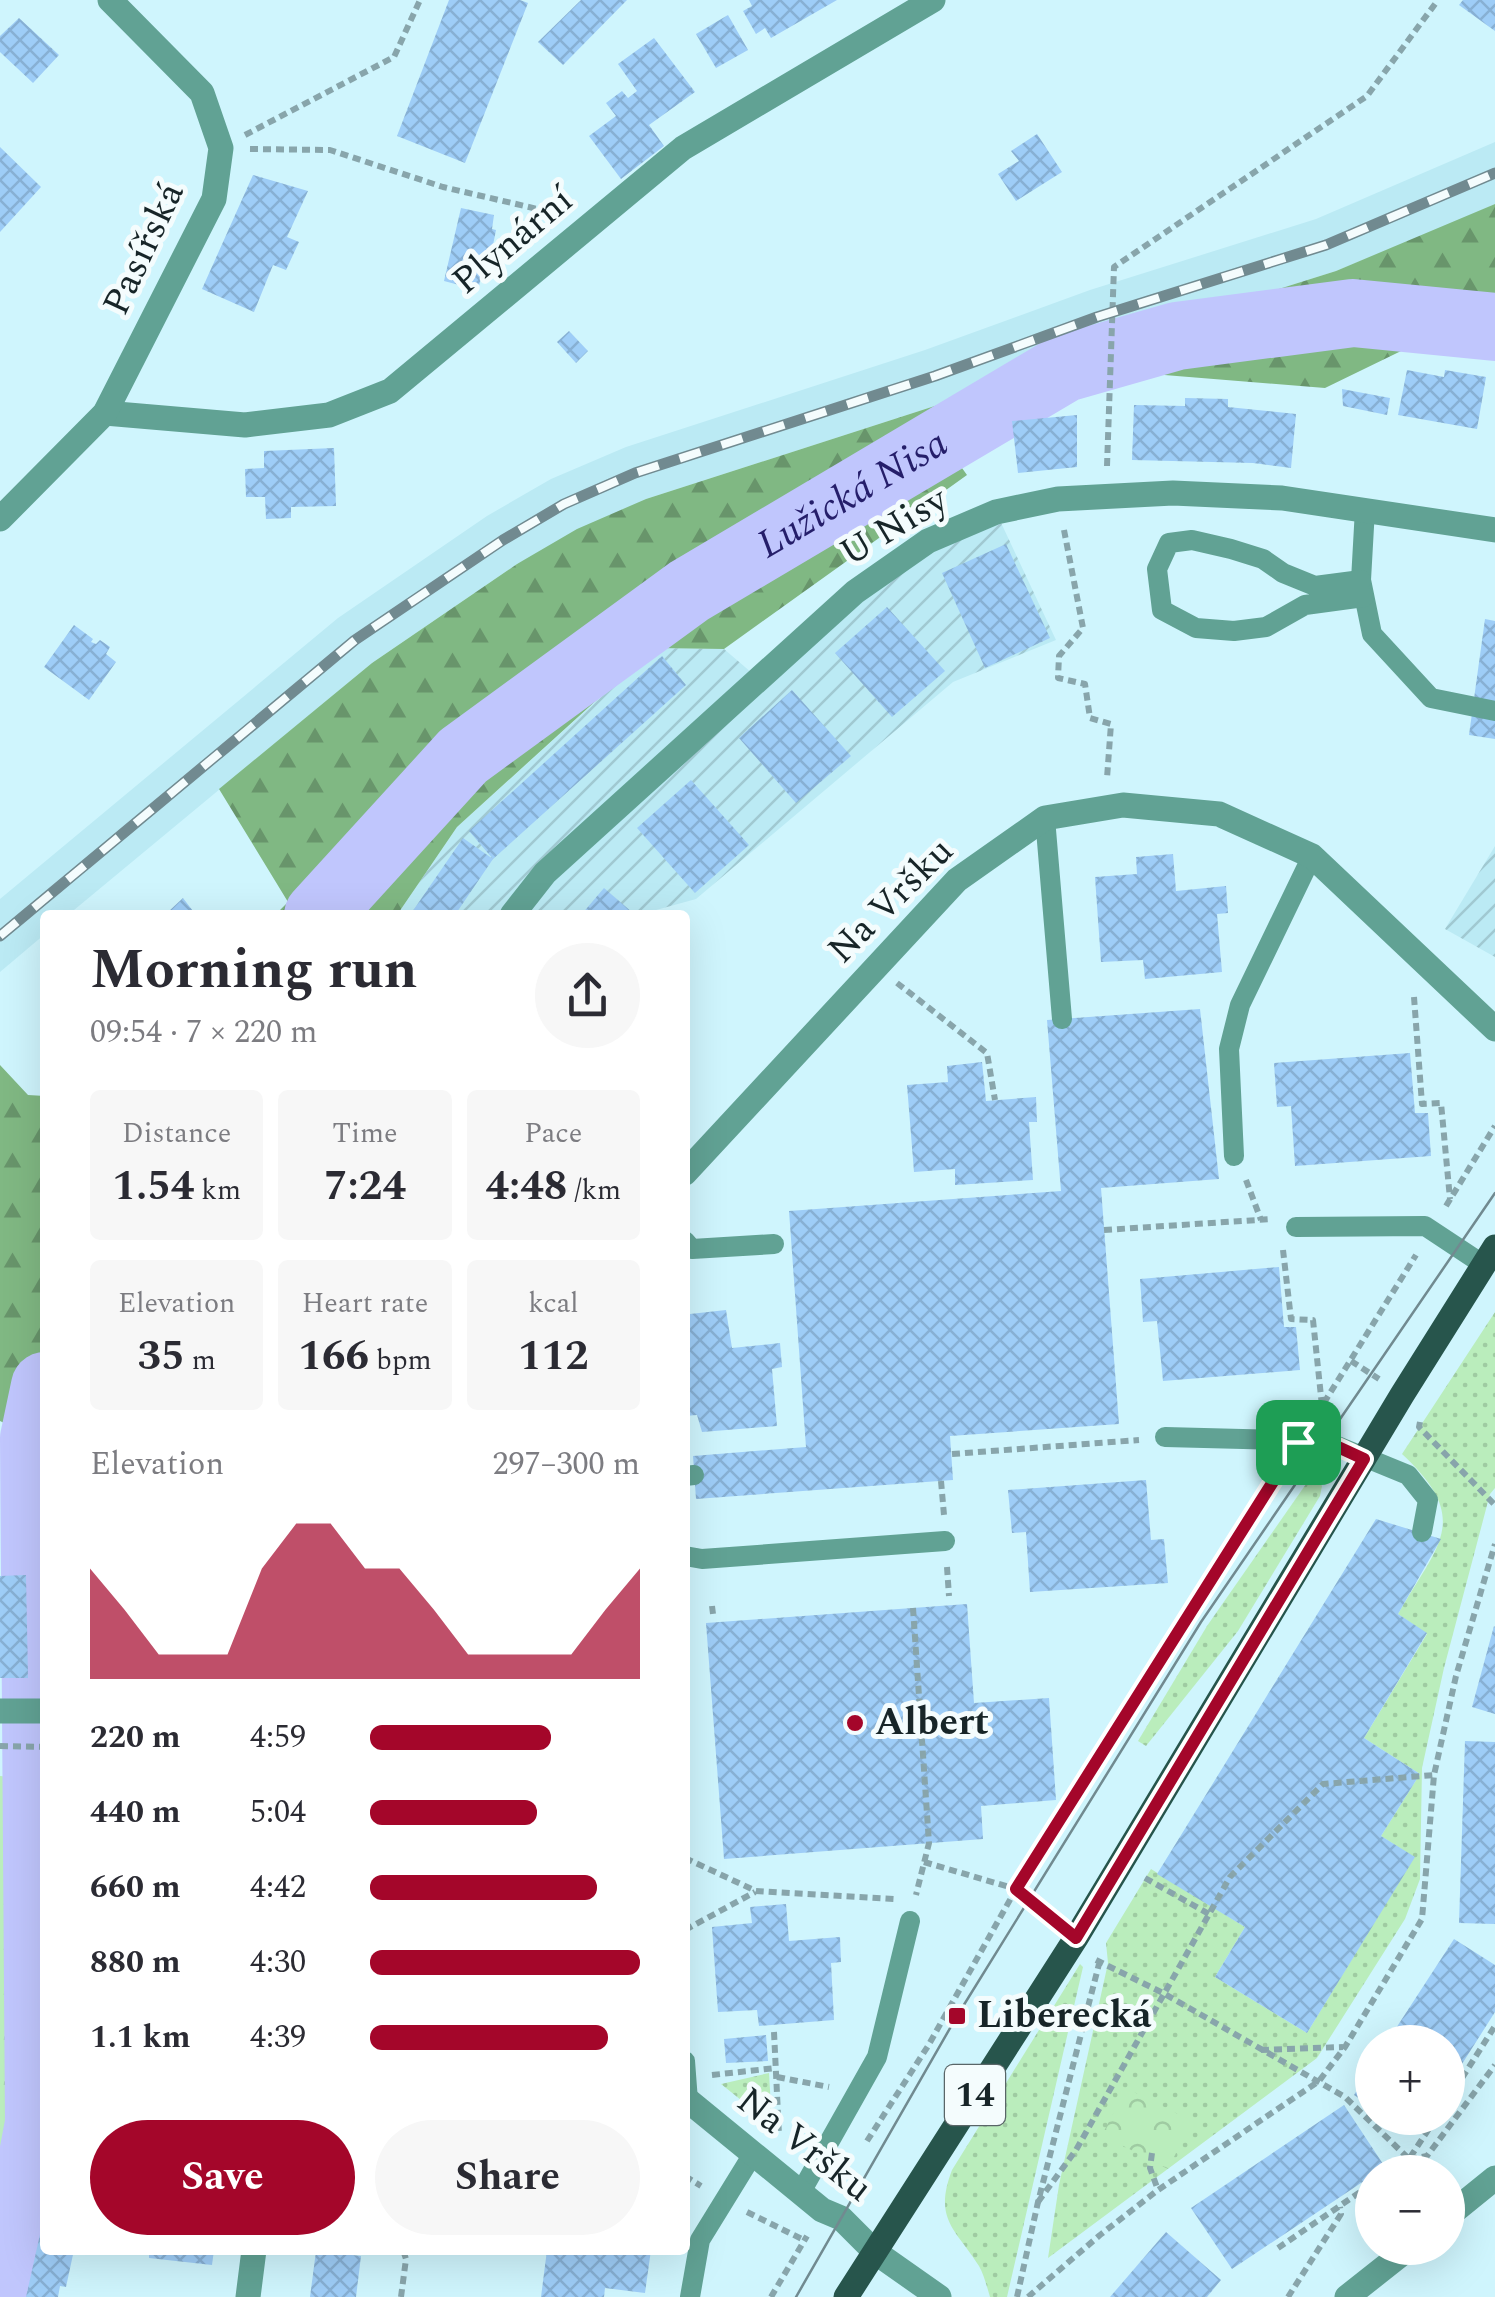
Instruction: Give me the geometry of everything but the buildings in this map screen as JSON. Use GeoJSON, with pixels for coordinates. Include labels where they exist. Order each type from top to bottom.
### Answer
{"type":"FeatureCollection","features":[{"type":"Feature","properties":{"kind":"main road","name":"14"},"geometry":{"type":"LineString","coordinates":[[846,2297],[1076,1938],[1489,1256]]}},
{"type":"Feature","properties":{"kind":"street","name":"Pasířská"},"geometry":{"type":"LineString","coordinates":[[0,518],[105,413],[214,199],[220,148],[202,93],[110,0]]}},
{"type":"Feature","properties":{"kind":"street","name":"Plynární"},"geometry":{"type":"LineString","coordinates":[[105,413],[244,425],[329,415],[390,391],[683,148],[922,2]]}},
{"type":"Feature","properties":{"kind":"street","name":"U Nisy"},"geometry":{"type":"LineString","coordinates":[[516,910],[545,874],[855,592],[928,541],[996,512],[1058,499],[1173,493],[1282,498],[1495,530]]}},
{"type":"Feature","properties":{"kind":"street","name":"Na Vršku"},"geometry":{"type":"LineString","coordinates":[[690,1168],[957,880],[1044,818],[1123,805],[1219,814],[1312,856],[1495,1028]]}},
{"type":"Feature","properties":{"kind":"street"},"geometry":{"type":"LineString","coordinates":[[6,1711],[40,1711]]}},
{"type":"Feature","properties":{"kind":"street","name":"Na Vršku"},"geometry":{"type":"LineString","coordinates":[[690,2088],[753,2154],[822,2210],[841,2218],[875,2252]]}},
{"type":"Feature","properties":{"kind":"street"},"geometry":{"type":"LineString","coordinates":[[1465,2202],[1495,2178]]}},
{"type":"Feature","properties":{"kind":"street"},"geometry":{"type":"LineString","coordinates":[[875,2252],[938,2297]]}},
{"type":"Feature","properties":{"kind":"street"},"geometry":{"type":"LineString","coordinates":[[248,2297],[253,2255]]}},
{"type":"Feature","properties":{"kind":"street"},"geometry":{"type":"LineString","coordinates":[[1347,2297],[1387,2265]]}},
{"type":"Feature","properties":{"kind":"lane"},"geometry":{"type":"LineString","coordinates":[[1365,509],[1362,589],[1372,634],[1431,698],[1495,710]]}},
{"type":"Feature","properties":{"kind":"lane"},"geometry":{"type":"LineString","coordinates":[[1192,540],[1263,559],[1283,573],[1316,586],[1362,589],[1306,604],[1266,627],[1234,631],[1196,628],[1162,610],[1157,569],[1169,544],[1192,540]]}},
{"type":"Feature","properties":{"kind":"lane"},"geometry":{"type":"LineString","coordinates":[[1044,818],[1062,1020]]}},
{"type":"Feature","properties":{"kind":"lane"},"geometry":{"type":"LineString","coordinates":[[1234,1156],[1230,1049],[1240,1005],[1312,856]]}},
{"type":"Feature","properties":{"kind":"lane"},"geometry":{"type":"LineString","coordinates":[[1288,1223],[1425,1226],[1489,1256]]}},
{"type":"Feature","properties":{"kind":"lane"},"geometry":{"type":"LineString","coordinates":[[690,1247],[774,1244]]}},
{"type":"Feature","properties":{"kind":"lane"},"geometry":{"type":"LineString","coordinates":[[1165,1438],[1325,1441],[1408,1475],[1428,1500],[1422,1532]]}},
{"type":"Feature","properties":{"kind":"lane"},"geometry":{"type":"LineString","coordinates":[[690,1557],[945,1541]]}},
{"type":"Feature","properties":{"kind":"lane"},"geometry":{"type":"LineString","coordinates":[[791,2184],[877,2057],[910,1920]]}},
{"type":"Feature","properties":{"kind":"lane"},"geometry":{"type":"LineString","coordinates":[[690,2297],[700,2240],[753,2154]]}},
{"type":"Feature","properties":{"kind":"path"},"geometry":{"type":"LineString","coordinates":[[220,148],[394,58],[420,0]]}},
{"type":"Feature","properties":{"kind":"path"},"geometry":{"type":"LineString","coordinates":[[1106,496],[1114,267],[1367,96],[1438,0]]}},
{"type":"Feature","properties":{"kind":"path"},"geometry":{"type":"LineString","coordinates":[[220,148],[330,150],[443,188],[594,222]]}},
{"type":"Feature","properties":{"kind":"path"},"geometry":{"type":"LineString","coordinates":[[1058,499],[1083,628],[1059,656],[1058,678],[1085,684],[1090,718],[1111,724],[1105,808]]}},
{"type":"Feature","properties":{"kind":"path"},"geometry":{"type":"LineString","coordinates":[[1410,948],[1422,1104],[1441,1103],[1450,1200]]}},
{"type":"Feature","properties":{"kind":"path"},"geometry":{"type":"LineString","coordinates":[[876,967],[987,1053],[995,1100]]}},
{"type":"Feature","properties":{"kind":"path"},"geometry":{"type":"LineString","coordinates":[[864,2144],[928,2046],[1016,1889],[1495,1126]]}},
{"type":"Feature","properties":{"kind":"path"},"geometry":{"type":"LineString","coordinates":[[1234,1156],[1262,1220]]}},
{"type":"Feature","properties":{"kind":"path"},"geometry":{"type":"LineString","coordinates":[[1104,1230],[1262,1220],[1288,1223],[1290,1319],[1313,1320],[1322,1406]]}},
{"type":"Feature","properties":{"kind":"path"},"geometry":{"type":"LineString","coordinates":[[1420,1427],[1495,1505]]}},
{"type":"Feature","properties":{"kind":"path"},"geometry":{"type":"LineString","coordinates":[[952,1454],[1165,1438]]}},
{"type":"Feature","properties":{"kind":"path"},"geometry":{"type":"LineString","coordinates":[[1033,2296],[1100,2235],[1158,2190],[1319,2080],[1345,2047],[1422,1919],[1434,1776],[1456,1676],[1495,1544]]}},
{"type":"Feature","properties":{"kind":"path"},"geometry":{"type":"LineString","coordinates":[[690,1860],[756,1891],[915,1900],[929,1843],[914,1608]]}},
{"type":"Feature","properties":{"kind":"path"},"geometry":{"type":"LineString","coordinates":[[0,1746],[40,1747]]}},
{"type":"Feature","properties":{"kind":"path"},"geometry":{"type":"LineString","coordinates":[[1038,2202],[1076,2150],[1230,1878],[1323,1784],[1434,1776]]}},
{"type":"Feature","properties":{"kind":"path"},"geometry":{"type":"LineString","coordinates":[[924,1862],[1016,1889],[1076,1938]]}},
{"type":"Feature","properties":{"kind":"path"},"geometry":{"type":"LineString","coordinates":[[1140,1874],[1208,1914]]}},
{"type":"Feature","properties":{"kind":"path"},"geometry":{"type":"LineString","coordinates":[[690,1927],[756,1891]]}},
{"type":"Feature","properties":{"kind":"path"},"geometry":{"type":"LineString","coordinates":[[1018,2297],[1038,2202],[1100,1962],[1164,1993],[1319,2080],[1345,2097],[1405,2155]]}},
{"type":"Feature","properties":{"kind":"path"},"geometry":{"type":"LineString","coordinates":[[1465,2073],[1495,2026]]}},
{"type":"Feature","properties":{"kind":"path"},"geometry":{"type":"LineString","coordinates":[[774,2032],[791,2184]]}},
{"type":"Feature","properties":{"kind":"path"},"geometry":{"type":"LineString","coordinates":[[1260,2050],[1345,2047]]}},
{"type":"Feature","properties":{"kind":"path"},"geometry":{"type":"LineString","coordinates":[[1428,2155],[1495,2065]]}},
{"type":"Feature","properties":{"kind":"path"},"geometry":{"type":"LineString","coordinates":[[690,2083],[776,2072],[833,2088],[859,2088]]}},
{"type":"Feature","properties":{"kind":"path"},"geometry":{"type":"LineString","coordinates":[[1152,2153],[1150,2168],[1158,2190]]}},
{"type":"Feature","properties":{"kind":"path"},"geometry":{"type":"LineString","coordinates":[[1278,2248],[1355,2196]]}},
{"type":"Feature","properties":{"kind":"path"},"geometry":{"type":"LineString","coordinates":[[724,2201],[804,2240],[771,2297]]}},
{"type":"Feature","properties":{"kind":"path"},"geometry":{"type":"LineString","coordinates":[[1288,2297],[1340,2214],[1340,2206]]}},
{"type":"Feature","properties":{"kind":"path"},"geometry":{"type":"LineString","coordinates":[[401,2297],[404,2255]]}},
{"type":"Feature","properties":{"kind":"shaded area"},"geometry":{"type":"Polygon","coordinates":[[[1495,142],[1495,204],[1444,227],[1336,271],[1107,343],[944,403],[646,499],[517,564],[372,663],[74,910],[40,910],[40,938],[0,972],[0,899],[338,618],[487,516],[551,479],[626,447],[925,350],[1090,290],[1316,219],[1495,142]]]}},
{"type":"Feature","properties":{"kind":"shaded area"},"geometry":{"type":"Polygon","coordinates":[[[996,512],[1056,640],[953,682],[696,899],[656,910],[400,910],[457,827],[655,648],[724,649],[759,679],[855,591],[996,512]]]}},
{"type":"Feature","properties":{"kind":"shaded area"},"geometry":{"type":"Polygon","coordinates":[[[1495,846],[1495,957],[1445,929],[1495,846]]]}},
{"type":"Feature","properties":{"kind":"green space"},"geometry":{"type":"Polygon","coordinates":[[[1495,204],[1495,342],[1434,335],[1325,388],[1103,370],[952,454],[967,475],[724,649],[654,648],[457,827],[400,910],[280,910],[288,902],[219,789],[372,663],[517,564],[577,529],[646,499],[944,403],[1107,343],[1336,271],[1495,204]]]}},
{"type":"Feature","properties":{"kind":"green space"},"geometry":{"type":"Polygon","coordinates":[[[0,1065],[28,1095],[40,1096],[40,1441],[0,1421],[0,1065]]]}},
{"type":"Feature","properties":{"kind":"green space"},"geometry":{"type":"Polygon","coordinates":[[[1495,1312],[1495,1488],[1490,1494],[1444,1668],[1422,1768],[1420,1879],[1405,1919],[1317,2058],[1048,2258],[1059,2185],[1108,1963],[1106,1943],[1151,1869],[1245,1927],[1215,1977],[1307,2033],[1414,1857],[1381,1836],[1420,1774],[1364,1738],[1427,1634],[1398,1614],[1436,1550],[1442,1532],[1437,1497],[1402,1454],[1495,1312]]]}},
{"type":"Feature","properties":{"kind":"green space"},"geometry":{"type":"Polygon","coordinates":[[[1313,1474],[1322,1486],[1320,1496],[1238,1631],[1146,1746],[1138,1741],[1207,1626],[1313,1474]]]}},
{"type":"Feature","properties":{"kind":"green space"},"geometry":{"type":"Polygon","coordinates":[[[0,1776],[13,1777],[12,2176],[0,2232],[0,1776]]]}},
{"type":"Feature","properties":{"kind":"green space"},"geometry":{"type":"Polygon","coordinates":[[[1080,1964],[1083,1967],[1007,2297],[990,2297],[979,2266],[946,2213],[947,2187],[952,2170],[1080,1964]]]}},
{"type":"Feature","properties":{"kind":"green space"},"geometry":{"type":"Polygon","coordinates":[[[769,2073],[772,2125],[721,2084],[769,2073]]]}},
{"type":"Feature","properties":{"kind":"green space"},"geometry":{"type":"Polygon","coordinates":[[[1126,2088],[1192,2121],[1168,2169],[1102,2135],[1126,2088]]]}},
{"type":"Feature","properties":{"kind":"waterway","name":"Lužická Nisa"},"geometry":{"type":"LineString","coordinates":[[323,910],[463,756],[689,591],[1065,368],[1177,336],[1353,313],[1495,327]]}},
{"type":"Feature","properties":{"kind":"waterway","name":"Lužická Nisa"},"geometry":{"type":"LineString","coordinates":[[6,2297],[39,2123],[34,1438],[40,1410]]}},
{"type":"Feature","properties":{"kind":"tram line"},"geometry":{"type":"LineString","coordinates":[[796,2297],[957,2016],[1201,1622],[1495,1193]]}},
{"type":"Feature","properties":{"kind":"railway"},"geometry":{"type":"LineString","coordinates":[[0,936],[355,640],[503,540],[564,504],[635,473],[935,376],[1097,317],[1326,245],[1495,173]]}},
{"type":"Feature","properties":{"kind":"place","name":"Albert"},"geometry":{"type":"Point","coordinates":[855,1723]}},
{"type":"Feature","properties":{"kind":"place","name":"Liberecká"},"geometry":{"type":"Point","coordinates":[957,2016]}},
{"type":"Feature","properties":{"kind":"route"},"geometry":{"type":"LineString","coordinates":[[1325,1441],[1364,1459],[1076,1938],[1016,1889],[1298,1442],[1325,1441]]}}]}
